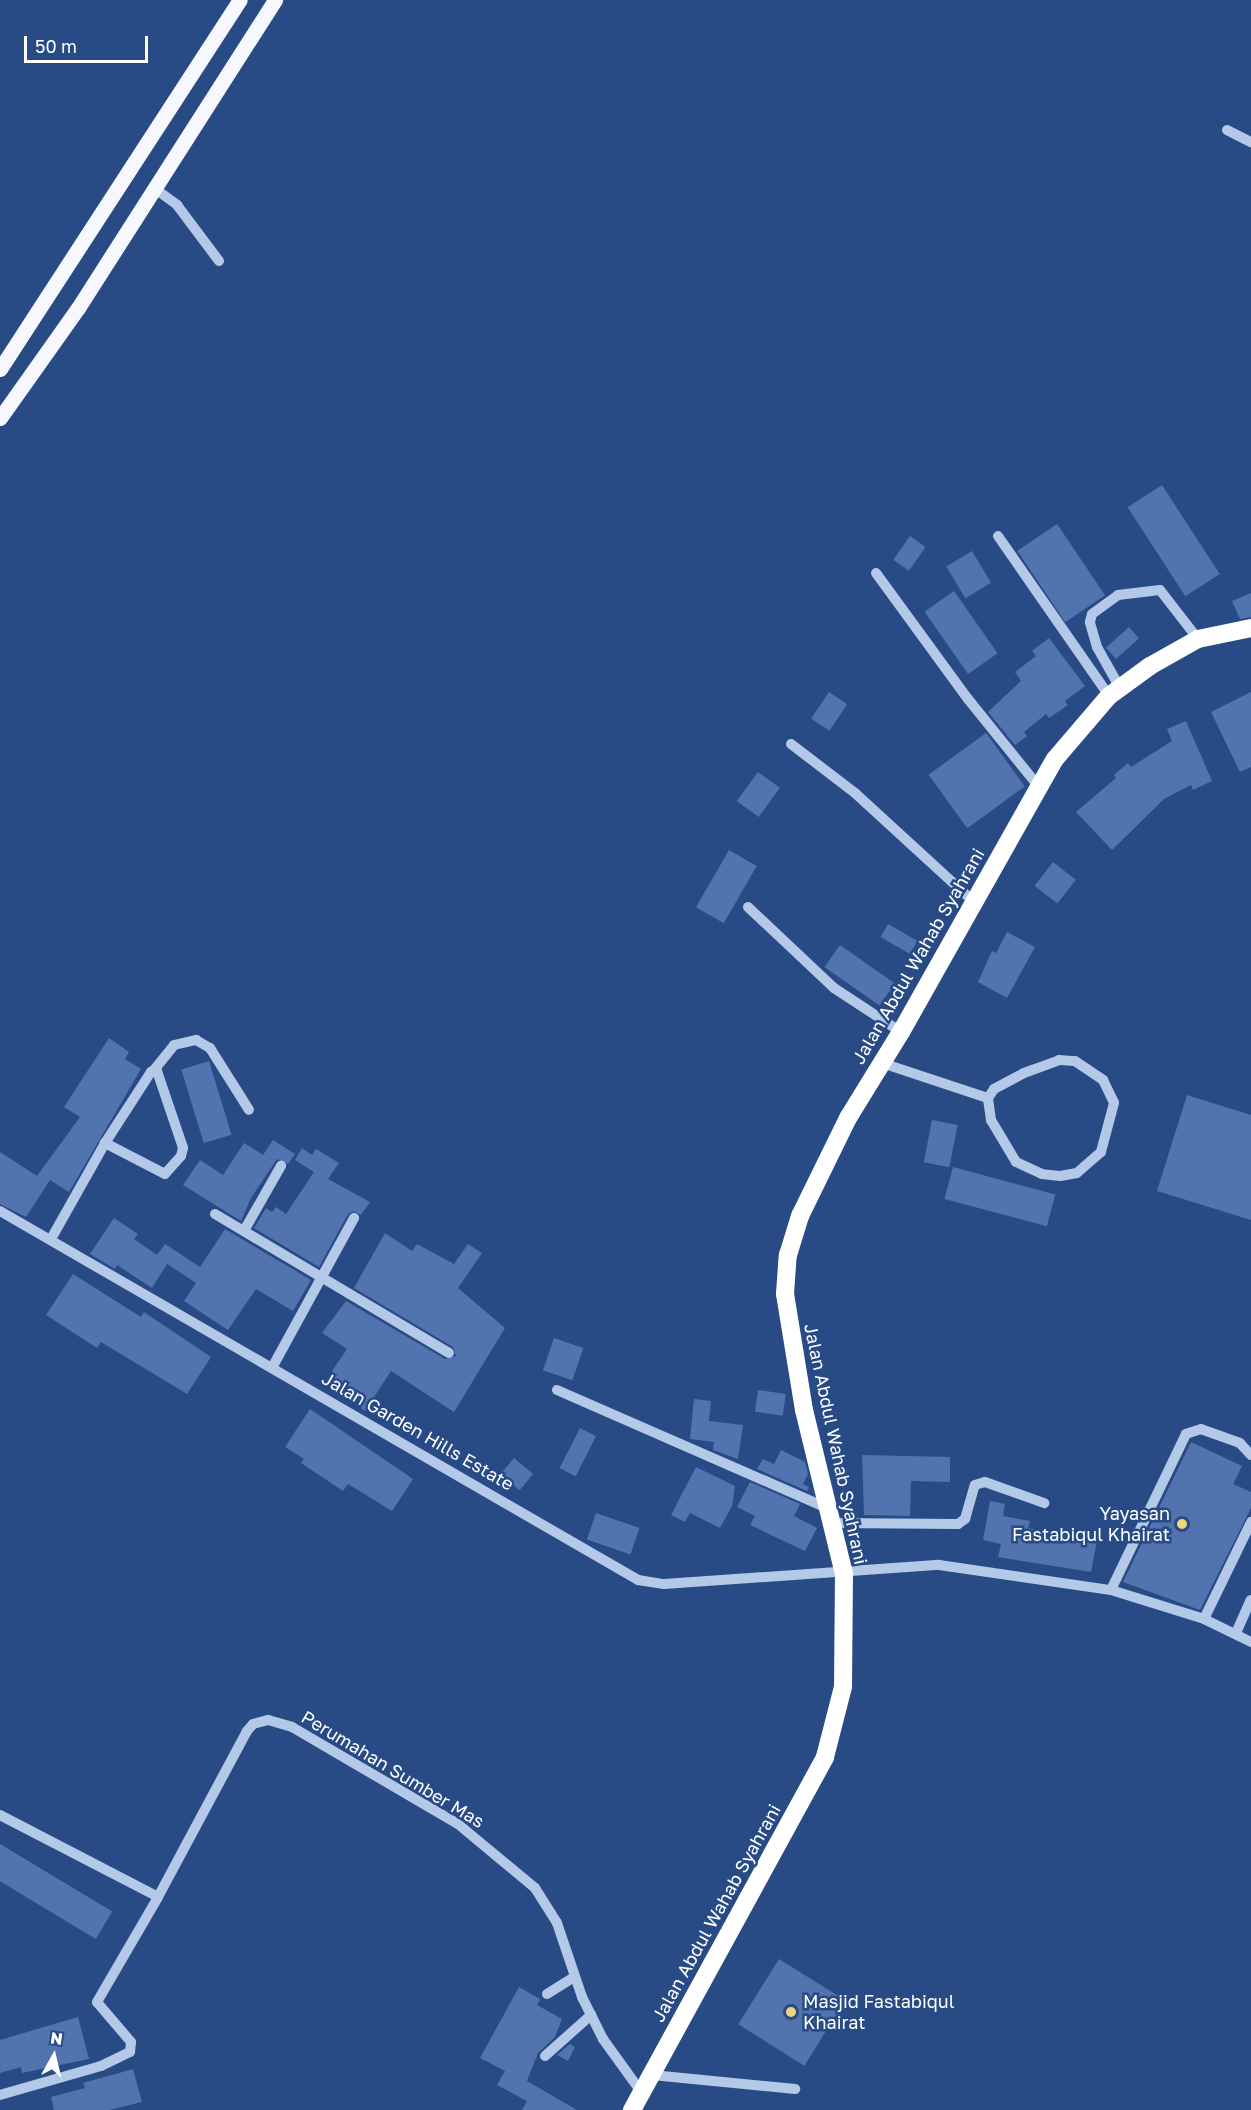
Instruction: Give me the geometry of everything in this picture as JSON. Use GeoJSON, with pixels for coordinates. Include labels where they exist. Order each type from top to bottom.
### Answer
{"type":"FeatureCollection","features":[{"type":"Feature","properties":{"kind":"highway","name":"Jalan Abdul Wahab Syahrani"},"geometry":{"type":"LineString","coordinates":[[632,2110],[825,1757],[844,1677],[844,1574],[804,1410],[788,1320],[785,1273],[800,1216],[848,1118],[902,1032],[1055,759],[1114,692],[1198,639],[1251,628]]}},
{"type":"Feature","properties":{"kind":"main road"},"geometry":{"type":"LineString","coordinates":[[0,369],[240,0]]}},
{"type":"Feature","properties":{"kind":"main road"},"geometry":{"type":"LineString","coordinates":[[0,418],[78,308],[275,0]]}},
{"type":"Feature","properties":{"kind":"street"},"geometry":{"type":"LineString","coordinates":[[1227,130],[1251,142]]}},
{"type":"Feature","properties":{"kind":"street"},"geometry":{"type":"LineString","coordinates":[[154,188],[177,205],[219,261]]}},
{"type":"Feature","properties":{"kind":"street"},"geometry":{"type":"LineString","coordinates":[[998,536],[1114,692]]}},
{"type":"Feature","properties":{"kind":"street"},"geometry":{"type":"LineString","coordinates":[[876,573],[968,699],[1039,787]]}},
{"type":"Feature","properties":{"kind":"street"},"geometry":{"type":"LineString","coordinates":[[1114,692],[1097,648],[1090,622],[1092,614],[1118,595],[1160,590],[1198,639]]}},
{"type":"Feature","properties":{"kind":"street"},"geometry":{"type":"LineString","coordinates":[[790,744],[855,794],[974,902]]}},
{"type":"Feature","properties":{"kind":"street"},"geometry":{"type":"LineString","coordinates":[[748,907],[834,988],[902,1032]]}},
{"type":"Feature","properties":{"kind":"street"},"geometry":{"type":"LineString","coordinates":[[51,1239],[105,1143],[154,1070],[174,1045],[196,1040],[210,1048],[249,1110]]}},
{"type":"Feature","properties":{"kind":"street"},"geometry":{"type":"LineString","coordinates":[[1059,1060],[1075,1061],[1103,1080],[1114,1103],[1101,1152],[1077,1173],[1060,1176],[1042,1174],[1016,1162],[991,1120],[988,1098],[994,1089],[1024,1073],[1059,1060]]}},
{"type":"Feature","properties":{"kind":"street"},"geometry":{"type":"LineString","coordinates":[[882,1063],[988,1098]]}},
{"type":"Feature","properties":{"kind":"street"},"geometry":{"type":"LineString","coordinates":[[105,1143],[165,1174],[182,1156],[183,1148],[154,1070]]}},
{"type":"Feature","properties":{"kind":"street"},"geometry":{"type":"LineString","coordinates":[[245,1229],[281,1166]]}},
{"type":"Feature","properties":{"kind":"street","name":"Jalan Garden Hills Estate"},"geometry":{"type":"LineString","coordinates":[[0,1211],[273,1366],[638,1580],[664,1584],[844,1574],[939,1565],[1112,1590],[1204,1619],[1251,1642]]}},
{"type":"Feature","properties":{"kind":"street"},"geometry":{"type":"LineString","coordinates":[[215,1215],[245,1229],[449,1353]]}},
{"type":"Feature","properties":{"kind":"street"},"geometry":{"type":"LineString","coordinates":[[273,1366],[354,1218]]}},
{"type":"Feature","properties":{"kind":"street"},"geometry":{"type":"LineString","coordinates":[[557,1390],[829,1516],[958,1524],[966,1520],[975,1485],[985,1482],[1044,1503]]}},
{"type":"Feature","properties":{"kind":"street"},"geometry":{"type":"LineString","coordinates":[[1112,1590],[1186,1434],[1201,1428],[1240,1443],[1251,1455]]}},
{"type":"Feature","properties":{"kind":"street"},"geometry":{"type":"LineString","coordinates":[[1204,1619],[1251,1522]]}},
{"type":"Feature","properties":{"kind":"street"},"geometry":{"type":"LineString","coordinates":[[1236,1634],[1251,1600]]}},
{"type":"Feature","properties":{"kind":"street","name":"Perumahan Sumber Mas"},"geometry":{"type":"LineString","coordinates":[[0,2095],[101,2066],[128,2055],[132,2046],[98,2004],[98,1997],[158,1897],[247,1731],[259,1721],[280,1722],[458,1824],[503,1859],[544,1898],[557,1923],[574,1977],[606,2046],[642,2093]]}},
{"type":"Feature","properties":{"kind":"street"},"geometry":{"type":"LineString","coordinates":[[0,1815],[158,1897]]}},
{"type":"Feature","properties":{"kind":"street"},"geometry":{"type":"LineString","coordinates":[[547,1994],[574,1977]]}},
{"type":"Feature","properties":{"kind":"street"},"geometry":{"type":"LineString","coordinates":[[545,2056],[591,2015]]}},
{"type":"Feature","properties":{"kind":"street"},"geometry":{"type":"LineString","coordinates":[[652,2075],[795,2089]]}},
{"type":"Feature","properties":{"kind":"building"},"geometry":{"type":"Polygon","coordinates":[[[1162,485],[1220,574],[1185,596],[1128,507],[1162,485]]]}},
{"type":"Feature","properties":{"kind":"building"},"geometry":{"type":"Polygon","coordinates":[[[1057,524],[1105,595],[1065,622],[1017,551],[1057,524]]]}},
{"type":"Feature","properties":{"kind":"building"},"geometry":{"type":"Polygon","coordinates":[[[910,536],[926,547],[909,571],[893,560],[910,536]]]}},
{"type":"Feature","properties":{"kind":"building"},"geometry":{"type":"Polygon","coordinates":[[[972,551],[991,583],[965,598],[946,566],[972,551]]]}},
{"type":"Feature","properties":{"kind":"building"},"geometry":{"type":"Polygon","coordinates":[[[954,591],[998,653],[968,674],[925,612],[954,591]]]}},
{"type":"Feature","properties":{"kind":"building"},"geometry":{"type":"Polygon","coordinates":[[[1251,593],[1251,617],[1240,619],[1232,601],[1251,593]]]}},
{"type":"Feature","properties":{"kind":"building"},"geometry":{"type":"Polygon","coordinates":[[[1129,627],[1139,638],[1116,659],[1106,648],[1129,627]]]}},
{"type":"Feature","properties":{"kind":"building"},"geometry":{"type":"Polygon","coordinates":[[[1049,638],[1085,686],[1065,701],[1068,705],[1049,718],[1046,714],[1024,732],[1027,736],[1015,745],[988,712],[1021,681],[1015,672],[1036,656],[1032,651],[1049,638]]]}},
{"type":"Feature","properties":{"kind":"building"},"geometry":{"type":"Polygon","coordinates":[[[829,692],[847,704],[829,731],[811,719],[829,692]]]}},
{"type":"Feature","properties":{"kind":"building"},"geometry":{"type":"Polygon","coordinates":[[[1251,692],[1251,767],[1240,772],[1211,712],[1251,692]]]}},
{"type":"Feature","properties":{"kind":"building"},"geometry":{"type":"Polygon","coordinates":[[[1186,721],[1212,781],[1193,790],[1191,785],[1164,799],[1112,850],[1076,812],[1116,778],[1114,775],[1128,763],[1131,767],[1172,741],[1167,729],[1186,721]]]}},
{"type":"Feature","properties":{"kind":"building"},"geometry":{"type":"Polygon","coordinates":[[[986,733],[1025,786],[967,828],[929,775],[986,733]]]}},
{"type":"Feature","properties":{"kind":"building"},"geometry":{"type":"Polygon","coordinates":[[[758,772],[780,788],[759,817],[737,801],[758,772]]]}},
{"type":"Feature","properties":{"kind":"building"},"geometry":{"type":"Polygon","coordinates":[[[729,850],[757,866],[724,923],[696,907],[729,850]]]}},
{"type":"Feature","properties":{"kind":"building"},"geometry":{"type":"Polygon","coordinates":[[[1053,862],[1076,880],[1057,903],[1035,886],[1053,862]]]}},
{"type":"Feature","properties":{"kind":"building"},"geometry":{"type":"Polygon","coordinates":[[[888,924],[917,941],[910,954],[880,937],[888,924]]]}},
{"type":"Feature","properties":{"kind":"building"},"geometry":{"type":"Polygon","coordinates":[[[1007,932],[1035,947],[1007,998],[978,982],[992,951],[996,953],[1007,932]]]}},
{"type":"Feature","properties":{"kind":"building"},"geometry":{"type":"Polygon","coordinates":[[[840,945],[895,983],[879,1006],[825,967],[840,945]]]}},
{"type":"Feature","properties":{"kind":"building"},"geometry":{"type":"Polygon","coordinates":[[[109,1038],[129,1052],[125,1059],[141,1069],[69,1192],[50,1180],[26,1217],[0,1204],[0,1152],[37,1176],[80,1117],[64,1107],[109,1038]]]}},
{"type":"Feature","properties":{"kind":"building"},"geometry":{"type":"Polygon","coordinates":[[[209,1061],[232,1135],[204,1143],[181,1069],[209,1061]]]}},
{"type":"Feature","properties":{"kind":"building"},"geometry":{"type":"Polygon","coordinates":[[[1187,1095],[1251,1115],[1251,1220],[1157,1191],[1187,1095]]]}},
{"type":"Feature","properties":{"kind":"building"},"geometry":{"type":"Polygon","coordinates":[[[932,1120],[958,1125],[949,1167],[924,1162],[932,1120]]]}},
{"type":"Feature","properties":{"kind":"building"},"geometry":{"type":"Polygon","coordinates":[[[273,1140],[295,1154],[288,1164],[277,1159],[251,1198],[241,1221],[183,1185],[200,1160],[223,1175],[244,1143],[263,1155],[273,1140]]]}},
{"type":"Feature","properties":{"kind":"building"},"geometry":{"type":"Polygon","coordinates":[[[302,1148],[312,1155],[316,1149],[339,1163],[328,1179],[370,1202],[361,1215],[354,1211],[348,1214],[319,1267],[254,1228],[266,1208],[272,1212],[276,1207],[286,1214],[314,1172],[295,1160],[302,1148]]]}},
{"type":"Feature","properties":{"kind":"building"},"geometry":{"type":"Polygon","coordinates":[[[953,1167],[1055,1194],[1047,1226],[944,1199],[953,1167]]]}},
{"type":"Feature","properties":{"kind":"building"},"geometry":{"type":"Polygon","coordinates":[[[114,1218],[138,1234],[134,1239],[157,1255],[165,1244],[200,1267],[225,1229],[311,1280],[293,1311],[256,1289],[228,1330],[184,1301],[196,1283],[167,1264],[152,1288],[117,1265],[115,1269],[90,1254],[114,1218]]]}},
{"type":"Feature","properties":{"kind":"building"},"geometry":{"type":"Polygon","coordinates":[[[385,1233],[412,1251],[417,1244],[454,1264],[468,1244],[482,1253],[458,1288],[505,1328],[454,1412],[391,1371],[365,1411],[324,1383],[347,1349],[322,1333],[346,1301],[445,1359],[456,1356],[453,1347],[354,1288],[385,1233]]]}},
{"type":"Feature","properties":{"kind":"building"},"geometry":{"type":"Polygon","coordinates":[[[73,1274],[141,1317],[144,1312],[211,1357],[187,1394],[101,1342],[97,1348],[46,1315],[73,1274]]]}},
{"type":"Feature","properties":{"kind":"building"},"geometry":{"type":"Polygon","coordinates":[[[554,1338],[583,1348],[572,1380],[543,1370],[554,1338]]]}},
{"type":"Feature","properties":{"kind":"building"},"geometry":{"type":"Polygon","coordinates":[[[758,1390],[786,1394],[783,1416],[755,1412],[758,1390]]]}},
{"type":"Feature","properties":{"kind":"building"},"geometry":{"type":"Polygon","coordinates":[[[694,1399],[711,1401],[709,1421],[743,1425],[738,1459],[713,1450],[714,1442],[690,1439],[694,1399]]]}},
{"type":"Feature","properties":{"kind":"building"},"geometry":{"type":"Polygon","coordinates":[[[310,1409],[413,1479],[392,1511],[348,1484],[343,1491],[301,1463],[304,1459],[285,1447],[310,1409]]]}},
{"type":"Feature","properties":{"kind":"building"},"geometry":{"type":"Polygon","coordinates":[[[580,1428],[596,1436],[576,1476],[560,1468],[580,1428]]]}},
{"type":"Feature","properties":{"kind":"building","name":"Yayasan Fastabiqul Khairat"},"geometry":{"type":"Polygon","coordinates":[[[1191,1442],[1242,1466],[1233,1484],[1251,1492],[1251,1508],[1200,1610],[1123,1582],[1191,1442]]]}},
{"type":"Feature","properties":{"kind":"building"},"geometry":{"type":"Polygon","coordinates":[[[781,1450],[805,1462],[808,1474],[803,1484],[809,1487],[807,1491],[757,1469],[763,1459],[774,1464],[781,1450]]]}},
{"type":"Feature","properties":{"kind":"building"},"geometry":{"type":"Polygon","coordinates":[[[862,1455],[950,1457],[950,1482],[911,1481],[910,1516],[864,1515],[862,1455]]]}},
{"type":"Feature","properties":{"kind":"building"},"geometry":{"type":"Polygon","coordinates":[[[514,1458],[533,1474],[520,1490],[501,1474],[514,1458]]]}},
{"type":"Feature","properties":{"kind":"building"},"geometry":{"type":"Polygon","coordinates":[[[696,1467],[735,1486],[732,1506],[720,1528],[690,1513],[685,1522],[671,1515],[696,1467]]]}},
{"type":"Feature","properties":{"kind":"building"},"geometry":{"type":"Polygon","coordinates":[[[750,1482],[800,1504],[794,1516],[817,1528],[805,1551],[750,1525],[755,1516],[737,1507],[750,1482]]]}},
{"type":"Feature","properties":{"kind":"building"},"geometry":{"type":"Polygon","coordinates":[[[990,1501],[1005,1504],[1003,1516],[1030,1521],[1028,1528],[1097,1541],[1091,1572],[998,1557],[1001,1544],[983,1540],[990,1501]]]}},
{"type":"Feature","properties":{"kind":"building"},"geometry":{"type":"Polygon","coordinates":[[[596,1513],[639,1528],[630,1554],[587,1539],[596,1513]]]}},
{"type":"Feature","properties":{"kind":"building"},"geometry":{"type":"Polygon","coordinates":[[[0,1844],[112,1911],[96,1939],[0,1881],[0,1844]]]}},
{"type":"Feature","properties":{"kind":"building","name":"Masjid Fastabiqul Khairat"},"geometry":{"type":"Polygon","coordinates":[[[779,1959],[845,2000],[804,2066],[738,2024],[779,1959]]]}},
{"type":"Feature","properties":{"kind":"building"},"geometry":{"type":"Polygon","coordinates":[[[519,1987],[540,1999],[537,2005],[562,2019],[555,2037],[538,2053],[527,2081],[577,2110],[522,2110],[527,2101],[497,2085],[505,2071],[480,2058],[519,1987]]]}},
{"type":"Feature","properties":{"kind":"building"},"geometry":{"type":"Polygon","coordinates":[[[78,2017],[89,2059],[22,2073],[21,2067],[0,2073],[0,2040],[78,2017]]]}},
{"type":"Feature","properties":{"kind":"building"},"geometry":{"type":"Polygon","coordinates":[[[570,2044],[575,2047],[568,2061],[557,2055],[570,2044]]]}},
{"type":"Feature","properties":{"kind":"building"},"geometry":{"type":"Polygon","coordinates":[[[133,2069],[142,2102],[109,2110],[54,2110],[51,2097],[85,2088],[83,2083],[133,2069]]]}},
{"type":"Feature","properties":{"kind":"place","name":"Yayasan Fastabiqul Khairat"},"geometry":{"type":"Point","coordinates":[1182,1524]}},
{"type":"Feature","properties":{"kind":"place","name":"Masjid Fastabiqul Khairat"},"geometry":{"type":"Point","coordinates":[791,2012]}}]}
